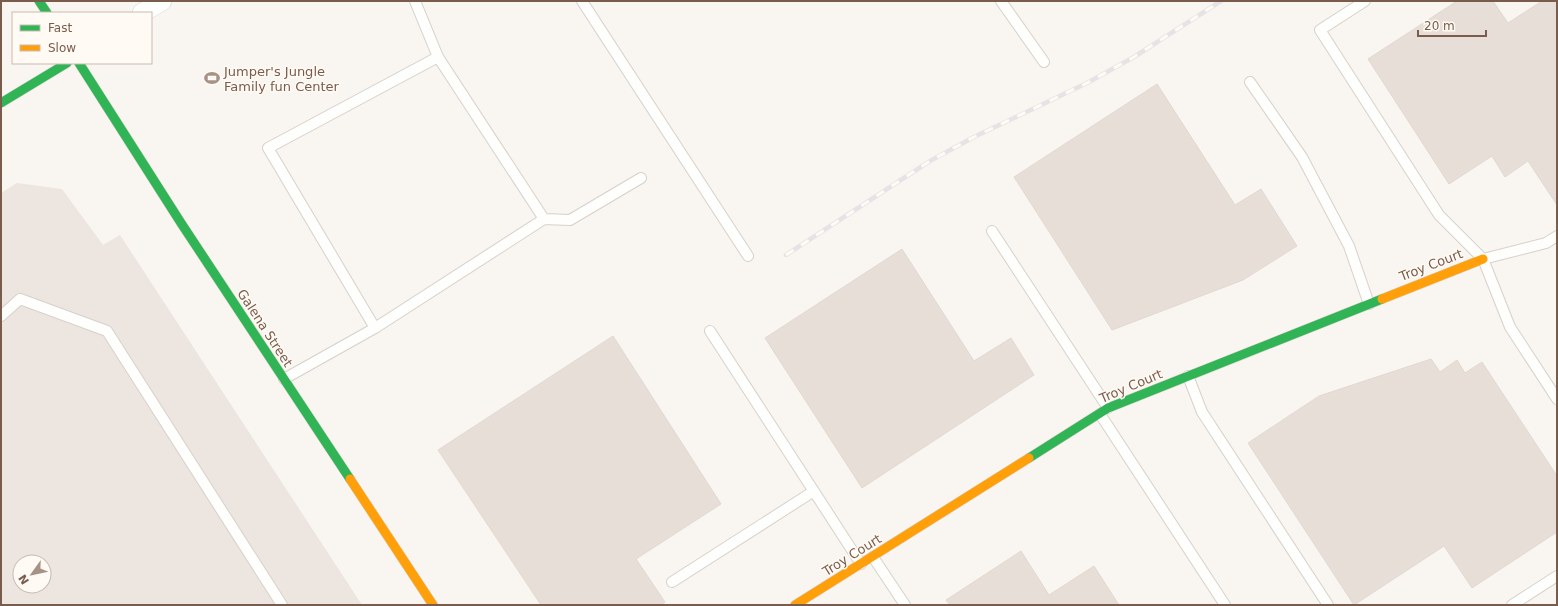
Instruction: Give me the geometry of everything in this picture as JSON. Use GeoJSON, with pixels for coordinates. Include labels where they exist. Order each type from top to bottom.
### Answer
{"type":"FeatureCollection","features":[{"type":"Feature","properties":{"kind":"street"},"geometry":{"type":"LineString","coordinates":[[39,1],[46,12]]}},
{"type":"Feature","properties":{"kind":"street"},"geometry":{"type":"LineString","coordinates":[[144,12],[162,1]]}},
{"type":"Feature","properties":{"kind":"street"},"geometry":{"type":"LineString","coordinates":[[1,103],[65,64]]}},
{"type":"Feature","properties":{"kind":"street","name":"Galena Street"},"geometry":{"type":"LineString","coordinates":[[80,64],[180,223],[433,605]]}},
{"type":"Feature","properties":{"kind":"street","name":"Troy Court"},"geometry":{"type":"LineString","coordinates":[[795,605],[1104,411],[1368,304],[1484,259]]}},
{"type":"Feature","properties":{"kind":"lane"},"geometry":{"type":"LineString","coordinates":[[415,1],[438,57],[544,219]]}},
{"type":"Feature","properties":{"kind":"lane"},"geometry":{"type":"LineString","coordinates":[[582,1],[748,256]]}},
{"type":"Feature","properties":{"kind":"lane"},"geometry":{"type":"LineString","coordinates":[[1001,1],[1044,62]]}},
{"type":"Feature","properties":{"kind":"lane"},"geometry":{"type":"LineString","coordinates":[[1365,1],[1320,30],[1439,215],[1484,259],[1510,327],[1557,399]]}},
{"type":"Feature","properties":{"kind":"lane"},"geometry":{"type":"LineString","coordinates":[[375,328],[268,148],[438,57]]}},
{"type":"Feature","properties":{"kind":"lane"},"geometry":{"type":"LineString","coordinates":[[1250,82],[1302,157],[1313,177],[1349,246],[1368,304]]}},
{"type":"Feature","properties":{"kind":"lane"},"geometry":{"type":"LineString","coordinates":[[284,379],[375,328],[544,219],[570,220],[641,178]]}},
{"type":"Feature","properties":{"kind":"lane"},"geometry":{"type":"LineString","coordinates":[[992,231],[1225,605]]}},
{"type":"Feature","properties":{"kind":"lane"},"geometry":{"type":"LineString","coordinates":[[1484,259],[1546,243],[1557,236]]}},
{"type":"Feature","properties":{"kind":"lane"},"geometry":{"type":"LineString","coordinates":[[1,316],[20,299],[107,331],[282,605]]}},
{"type":"Feature","properties":{"kind":"lane"},"geometry":{"type":"LineString","coordinates":[[710,331],[861,564]]}},
{"type":"Feature","properties":{"kind":"lane"},"geometry":{"type":"LineString","coordinates":[[1188,376],[1202,412],[1328,605]]}},
{"type":"Feature","properties":{"kind":"lane"},"geometry":{"type":"LineString","coordinates":[[672,582],[814,491]]}},
{"type":"Feature","properties":{"kind":"lane"},"geometry":{"type":"LineString","coordinates":[[873,557],[905,605]]}},
{"type":"Feature","properties":{"kind":"lane"},"geometry":{"type":"LineString","coordinates":[[1512,605],[1557,576]]}},
{"type":"Feature","properties":{"kind":"shaded area"},"geometry":{"type":"Polygon","coordinates":[[[17,183],[62,189],[103,245],[120,235],[362,605],[1,605],[1,193],[17,183]]]}},
{"type":"Feature","properties":{"kind":"building"},"geometry":{"type":"Polygon","coordinates":[[[1457,1],[1493,1],[1508,23],[1542,1],[1557,1],[1557,205],[1528,161],[1505,177],[1492,156],[1449,184],[1368,59],[1457,1]]]}},
{"type":"Feature","properties":{"kind":"building"},"geometry":{"type":"Polygon","coordinates":[[[1157,84],[1235,205],[1261,189],[1297,246],[1243,280],[1112,330],[1014,177],[1157,84]]]}},
{"type":"Feature","properties":{"kind":"building"},"geometry":{"type":"Polygon","coordinates":[[[902,249],[974,361],[1011,338],[1034,375],[862,488],[765,338],[902,249]]]}},
{"type":"Feature","properties":{"kind":"building"},"geometry":{"type":"Polygon","coordinates":[[[613,336],[721,504],[636,559],[665,602],[661,605],[541,605],[438,450],[613,336]]]}},
{"type":"Feature","properties":{"kind":"building"},"geometry":{"type":"Polygon","coordinates":[[[1431,359],[1440,372],[1457,360],[1465,373],[1482,362],[1557,476],[1557,532],[1472,588],[1444,546],[1354,605],[1248,443],[1319,396],[1431,359]]]}},
{"type":"Feature","properties":{"kind":"building"},"geometry":{"type":"Polygon","coordinates":[[[1021,551],[1049,595],[1094,566],[1119,605],[950,605],[946,600],[1021,551]]]}},
{"type":"Feature","properties":{"kind":"railway"},"geometry":{"type":"LineString","coordinates":[[786,255],[930,161],[974,137],[1087,83],[1134,57],[1221,1]]}},
{"type":"Feature","properties":{"kind":"traffic: fast"},"geometry":{"type":"LineString","coordinates":[[39,1],[46,12]]}},
{"type":"Feature","properties":{"kind":"traffic: fast"},"geometry":{"type":"LineString","coordinates":[[1,103],[65,64]]}},
{"type":"Feature","properties":{"kind":"traffic: fast"},"geometry":{"type":"LineString","coordinates":[[80,64],[181,223],[350,479]]}},
{"type":"Feature","properties":{"kind":"traffic: fast"},"geometry":{"type":"LineString","coordinates":[[1029,458],[1108,408],[1382,299]]}},
{"type":"Feature","properties":{"kind":"traffic: slow"},"geometry":{"type":"LineString","coordinates":[[1382,299],[1483,259]]}},
{"type":"Feature","properties":{"kind":"traffic: slow"},"geometry":{"type":"LineString","coordinates":[[795,605],[1029,458]]}},
{"type":"Feature","properties":{"kind":"traffic: slow"},"geometry":{"type":"LineString","coordinates":[[350,479],[433,605]]}},
{"type":"Feature","properties":{"kind":"place","name":"Jumper's Jungle Family fun Center"},"geometry":{"type":"Point","coordinates":[212,78]}}]}
